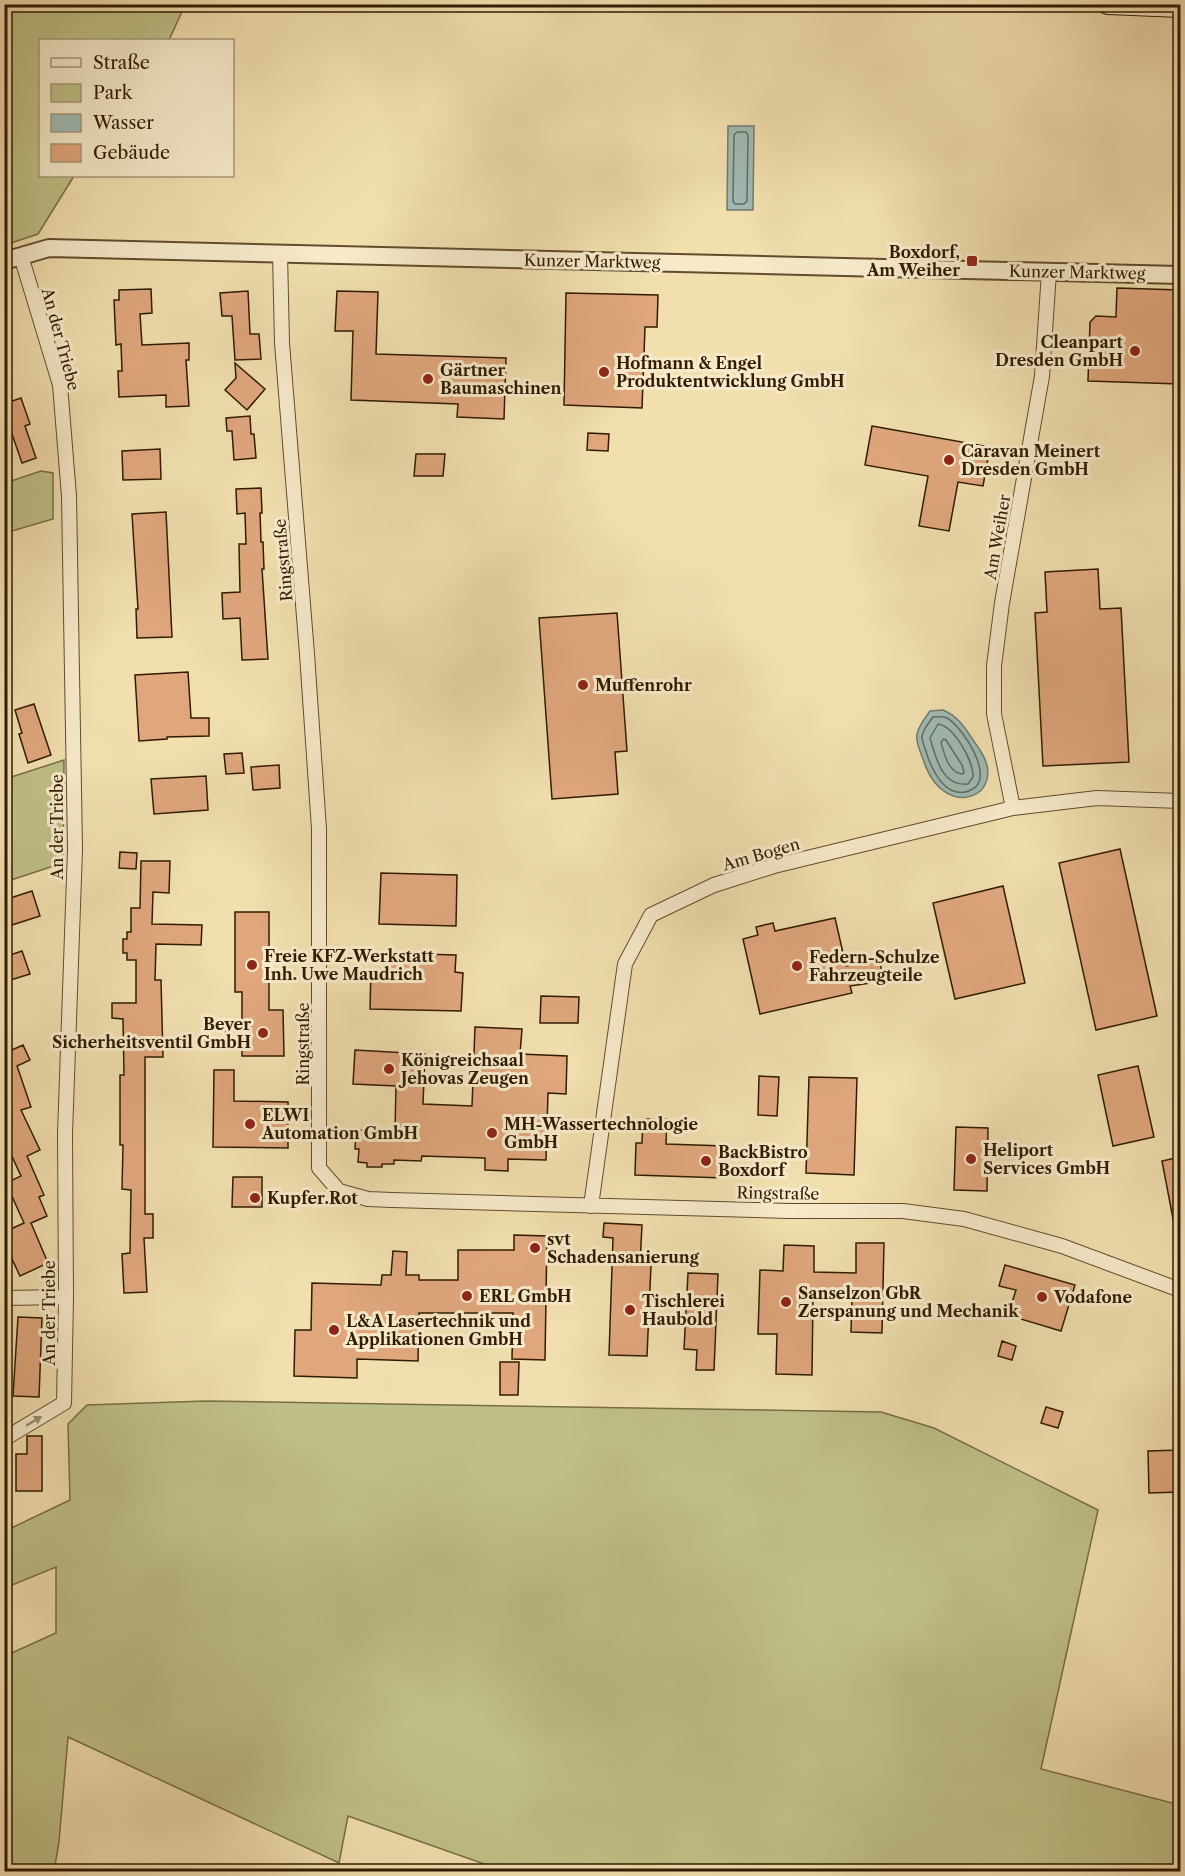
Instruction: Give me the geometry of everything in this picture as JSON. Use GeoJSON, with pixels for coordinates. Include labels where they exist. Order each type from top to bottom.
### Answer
{"type":"FeatureCollection","features":[{"type":"Feature","properties":{"kind":"main road"},"geometry":{"type":"LineString","coordinates":[[1107,4],[1180,7]]}},
{"type":"Feature","properties":{"kind":"street","name":"Kunzer Marktweg"},"geometry":{"type":"LineString","coordinates":[[13,259],[49,248],[1180,275]]}},
{"type":"Feature","properties":{"kind":"street","name":"Ringstraße"},"geometry":{"type":"LineString","coordinates":[[280,253],[282,343],[308,654],[319,829],[319,1168],[339,1191],[368,1199],[591,1206],[903,1211],[964,1219],[1062,1246],[1180,1290]]}},
{"type":"Feature","properties":{"kind":"street","name":"An der Triebe"},"geometry":{"type":"LineString","coordinates":[[4,1439],[64,1403],[65,1134],[75,849],[69,496],[60,385],[13,259]]}},
{"type":"Feature","properties":{"kind":"street","name":"Am Weiher"},"geometry":{"type":"LineString","coordinates":[[1013,808],[994,714],[994,666],[1002,603],[1042,376],[1049,272]]}},
{"type":"Feature","properties":{"kind":"street","name":"Am Bogen"},"geometry":{"type":"LineString","coordinates":[[591,1206],[625,964],[651,915],[714,885],[774,866],[1013,808],[1097,798],[1180,801]]}},
{"type":"Feature","properties":{"kind":"street"},"geometry":{"type":"LineString","coordinates":[[4,1298],[66,1297]]}},
{"type":"Feature","properties":{"kind":"green space"},"geometry":{"type":"Polygon","coordinates":[[[14,5],[185,5],[169,39],[39,39],[39,177],[73,177],[38,234],[5,245],[4,25],[14,5]]]}},
{"type":"Feature","properties":{"kind":"green space"},"geometry":{"type":"Polygon","coordinates":[[[41,471],[53,473],[53,519],[5,533],[5,483],[41,471]]]}},
{"type":"Feature","properties":{"kind":"green space"},"geometry":{"type":"Polygon","coordinates":[[[64,760],[63,863],[5,882],[5,779],[64,760]]]}},
{"type":"Feature","properties":{"kind":"green space"},"geometry":{"type":"Polygon","coordinates":[[[206,1401],[881,1412],[934,1428],[1098,1510],[1041,1769],[1180,1805],[1180,1871],[504,1871],[348,1816],[339,1863],[68,1737],[59,1842],[54,1871],[5,1871],[5,1656],[56,1633],[56,1567],[5,1588],[5,1531],[70,1500],[68,1424],[87,1405],[206,1401]]]}},
{"type":"Feature","properties":{"kind":"water"},"geometry":{"type":"Polygon","coordinates":[[[728,126],[754,126],[753,210],[727,210],[728,126]]]}},
{"type":"Feature","properties":{"kind":"water"},"geometry":{"type":"Polygon","coordinates":[[[943,710],[955,717],[964,727],[980,750],[987,766],[987,780],[981,790],[971,796],[959,797],[946,792],[934,781],[918,746],[917,735],[924,719],[930,711],[943,710]]]}},
{"type":"Feature","properties":{"kind":"building","name":"Cleanpart Dresden GmbH"},"geometry":{"type":"Polygon","coordinates":[[[1117,288],[1180,290],[1180,384],[1088,381],[1090,322],[1096,316],[1116,317],[1117,288]]]}},
{"type":"Feature","properties":{"kind":"building"},"geometry":{"type":"Polygon","coordinates":[[[151,289],[152,313],[140,314],[142,345],[189,343],[189,360],[186,360],[189,406],[166,407],[166,395],[119,397],[118,371],[122,371],[121,344],[116,345],[114,300],[119,300],[119,290],[151,289]]]}},
{"type":"Feature","properties":{"kind":"building"},"geometry":{"type":"Polygon","coordinates":[[[248,291],[250,334],[259,334],[261,359],[235,360],[232,316],[222,316],[220,293],[248,291]]]}},
{"type":"Feature","properties":{"kind":"building","name":"Gärtner Baumaschinen"},"geometry":{"type":"Polygon","coordinates":[[[337,291],[378,292],[376,354],[506,358],[504,419],[457,417],[458,404],[351,400],[353,331],[335,331],[337,291]]]}},
{"type":"Feature","properties":{"kind":"building","name":"Hofmann & Engel Produktentwicklung GmbH"},"geometry":{"type":"Polygon","coordinates":[[[566,293],[658,295],[657,327],[645,327],[642,408],[564,405],[566,293]]]}},
{"type":"Feature","properties":{"kind":"building"},"geometry":{"type":"Polygon","coordinates":[[[235,363],[265,389],[247,410],[225,390],[236,378],[235,363]]]}},
{"type":"Feature","properties":{"kind":"building"},"geometry":{"type":"Polygon","coordinates":[[[21,398],[30,424],[25,426],[36,458],[22,463],[11,431],[9,432],[4,421],[4,404],[21,398]]]}},
{"type":"Feature","properties":{"kind":"building"},"geometry":{"type":"Polygon","coordinates":[[[250,416],[256,458],[234,460],[232,431],[227,431],[226,418],[250,416]]]}},
{"type":"Feature","properties":{"kind":"building"},"geometry":{"type":"Polygon","coordinates":[[[872,426],[990,447],[983,486],[958,482],[949,531],[919,526],[928,476],[865,465],[872,426]]]}},
{"type":"Feature","properties":{"kind":"building"},"geometry":{"type":"Polygon","coordinates":[[[588,433],[609,434],[608,451],[587,450],[588,433]]]}},
{"type":"Feature","properties":{"kind":"building"},"geometry":{"type":"Polygon","coordinates":[[[160,449],[161,479],[123,480],[122,451],[160,449]]]}},
{"type":"Feature","properties":{"kind":"building"},"geometry":{"type":"Polygon","coordinates":[[[416,454],[445,454],[443,476],[414,476],[416,454]]]}},
{"type":"Feature","properties":{"kind":"building"},"geometry":{"type":"Polygon","coordinates":[[[261,488],[261,542],[263,542],[264,569],[262,569],[268,659],[242,660],[240,618],[223,619],[222,593],[240,592],[239,544],[246,544],[245,513],[237,514],[236,489],[261,488]]]}},
{"type":"Feature","properties":{"kind":"building"},"geometry":{"type":"Polygon","coordinates":[[[166,512],[172,637],[137,638],[136,609],[138,609],[132,514],[166,512]]]}},
{"type":"Feature","properties":{"kind":"building"},"geometry":{"type":"Polygon","coordinates":[[[1098,569],[1100,609],[1121,608],[1129,762],[1043,766],[1035,613],[1047,612],[1045,572],[1098,569]]]}},
{"type":"Feature","properties":{"kind":"building","name":"Muffenrohr"},"geometry":{"type":"Polygon","coordinates":[[[617,613],[627,751],[615,752],[618,794],[552,799],[539,618],[617,613]]]}},
{"type":"Feature","properties":{"kind":"building"},"geometry":{"type":"Polygon","coordinates":[[[188,672],[191,718],[209,718],[209,736],[167,737],[167,739],[139,741],[135,675],[188,672]]]}},
{"type":"Feature","properties":{"kind":"building"},"geometry":{"type":"Polygon","coordinates":[[[34,704],[51,755],[28,763],[19,734],[22,733],[15,710],[34,704]]]}},
{"type":"Feature","properties":{"kind":"building"},"geometry":{"type":"Polygon","coordinates":[[[242,753],[244,773],[226,774],[224,754],[242,753]]]}},
{"type":"Feature","properties":{"kind":"building"},"geometry":{"type":"Polygon","coordinates":[[[279,765],[280,788],[253,790],[251,767],[279,765]]]}},
{"type":"Feature","properties":{"kind":"building"},"geometry":{"type":"Polygon","coordinates":[[[206,776],[208,810],[154,814],[151,779],[206,776]]]}},
{"type":"Feature","properties":{"kind":"building"},"geometry":{"type":"Polygon","coordinates":[[[1120,849],[1157,1016],[1096,1030],[1059,863],[1120,849]]]}},
{"type":"Feature","properties":{"kind":"building"},"geometry":{"type":"Polygon","coordinates":[[[120,852],[137,853],[136,869],[119,868],[120,852]]]}},
{"type":"Feature","properties":{"kind":"building"},"geometry":{"type":"Polygon","coordinates":[[[141,861],[170,861],[169,893],[153,892],[152,924],[202,925],[201,945],[156,944],[155,980],[161,980],[163,1057],[145,1057],[145,1214],[153,1214],[153,1238],[144,1238],[147,1292],[124,1293],[122,1254],[130,1253],[131,1190],[122,1189],[120,1075],[124,1075],[123,1019],[112,1018],[112,1003],[136,1003],[136,960],[127,960],[127,953],[123,953],[123,939],[127,939],[127,932],[131,932],[131,908],[140,908],[141,861]]]}},
{"type":"Feature","properties":{"kind":"building"},"geometry":{"type":"Polygon","coordinates":[[[381,873],[457,875],[456,926],[379,924],[381,873]]]}},
{"type":"Feature","properties":{"kind":"building"},"geometry":{"type":"Polygon","coordinates":[[[1003,886],[1025,983],[955,999],[933,903],[1003,886]]]}},
{"type":"Feature","properties":{"kind":"building"},"geometry":{"type":"Polygon","coordinates":[[[32,891],[40,916],[12,925],[11,920],[4,922],[4,900],[32,891]]]}},
{"type":"Feature","properties":{"kind":"building"},"geometry":{"type":"Polygon","coordinates":[[[235,912],[269,912],[269,1010],[283,1010],[284,1056],[242,1056],[242,992],[235,992],[235,912]]]}},
{"type":"Feature","properties":{"kind":"building","name":"Federn-Schulze Fahrzeugteile"},"geometry":{"type":"Polygon","coordinates":[[[835,918],[846,966],[880,961],[883,981],[850,986],[852,993],[760,1014],[743,939],[758,935],[756,927],[773,923],[775,931],[835,918]]]}},
{"type":"Feature","properties":{"kind":"building"},"geometry":{"type":"Polygon","coordinates":[[[22,951],[30,974],[4,982],[4,957],[22,951]]]}},
{"type":"Feature","properties":{"kind":"building"},"geometry":{"type":"Polygon","coordinates":[[[385,953],[456,955],[455,972],[463,973],[461,1011],[370,1009],[371,970],[384,970],[385,953]]]}},
{"type":"Feature","properties":{"kind":"building"},"geometry":{"type":"Polygon","coordinates":[[[541,996],[579,997],[578,1023],[540,1023],[541,996]]]}},
{"type":"Feature","properties":{"kind":"building"},"geometry":{"type":"Polygon","coordinates":[[[475,1027],[522,1029],[520,1054],[567,1056],[566,1094],[548,1093],[546,1160],[508,1159],[508,1171],[485,1170],[485,1158],[422,1156],[421,1161],[394,1160],[394,1164],[382,1164],[382,1167],[367,1167],[367,1163],[358,1162],[359,1149],[355,1149],[356,1130],[395,1131],[396,1086],[353,1084],[355,1050],[425,1054],[423,1104],[472,1106],[475,1027]]]}},
{"type":"Feature","properties":{"kind":"building"},"geometry":{"type":"Polygon","coordinates":[[[4,1036],[7,1036],[12,1050],[23,1045],[30,1060],[17,1066],[31,1107],[21,1110],[40,1150],[27,1156],[44,1195],[39,1197],[47,1216],[31,1223],[48,1263],[20,1276],[4,1242],[4,1232],[24,1223],[6,1183],[21,1176],[4,1139],[4,1036]]]}},
{"type":"Feature","properties":{"kind":"building"},"geometry":{"type":"Polygon","coordinates":[[[1138,1066],[1154,1137],[1113,1146],[1098,1075],[1138,1066]]]}},
{"type":"Feature","properties":{"kind":"building","name":"ELWI Automation GmbH"},"geometry":{"type":"Polygon","coordinates":[[[214,1070],[234,1070],[234,1101],[288,1102],[288,1148],[213,1147],[214,1070]]]}},
{"type":"Feature","properties":{"kind":"building"},"geometry":{"type":"Polygon","coordinates":[[[759,1076],[779,1077],[777,1116],[758,1115],[759,1076]]]}},
{"type":"Feature","properties":{"kind":"building"},"geometry":{"type":"Polygon","coordinates":[[[809,1077],[857,1078],[854,1175],[806,1173],[809,1077]]]}},
{"type":"Feature","properties":{"kind":"building"},"geometry":{"type":"Polygon","coordinates":[[[643,1119],[667,1119],[666,1144],[725,1146],[724,1178],[635,1175],[636,1143],[642,1143],[643,1119]]]}},
{"type":"Feature","properties":{"kind":"building","name":"Heliport Services GmbH"},"geometry":{"type":"Polygon","coordinates":[[[956,1127],[988,1128],[987,1191],[954,1190],[956,1127]]]}},
{"type":"Feature","properties":{"kind":"building"},"geometry":{"type":"Polygon","coordinates":[[[1180,1157],[1180,1223],[1174,1224],[1162,1161],[1180,1157]]]}},
{"type":"Feature","properties":{"kind":"building"},"geometry":{"type":"Polygon","coordinates":[[[233,1177],[262,1177],[262,1207],[232,1207],[233,1177]]]}},
{"type":"Feature","properties":{"kind":"building","name":"Tischlerei Haubold"},"geometry":{"type":"Polygon","coordinates":[[[604,1223],[642,1225],[640,1264],[651,1265],[647,1356],[609,1355],[613,1238],[603,1237],[604,1223]]]}},
{"type":"Feature","properties":{"kind":"building"},"geometry":{"type":"Polygon","coordinates":[[[514,1235],[547,1236],[545,1360],[512,1359],[513,1313],[419,1313],[418,1361],[357,1359],[357,1378],[294,1376],[295,1330],[311,1330],[312,1283],[381,1285],[382,1275],[391,1275],[393,1251],[407,1252],[406,1275],[419,1275],[419,1280],[458,1280],[458,1250],[514,1250],[514,1235]]]}},
{"type":"Feature","properties":{"kind":"building"},"geometry":{"type":"Polygon","coordinates":[[[856,1243],[884,1243],[882,1333],[851,1332],[852,1296],[813,1295],[812,1375],[776,1374],[777,1334],[758,1334],[760,1270],[783,1271],[784,1245],[814,1246],[814,1272],[856,1273],[856,1243]]]}},
{"type":"Feature","properties":{"kind":"building","name":"Vodafone"},"geometry":{"type":"Polygon","coordinates":[[[1005,1265],[1075,1285],[1061,1331],[1008,1315],[1016,1290],[999,1286],[1005,1265]]]}},
{"type":"Feature","properties":{"kind":"building"},"geometry":{"type":"Polygon","coordinates":[[[688,1273],[718,1274],[714,1370],[696,1370],[697,1350],[684,1349],[688,1273]]]}},
{"type":"Feature","properties":{"kind":"building"},"geometry":{"type":"Polygon","coordinates":[[[18,1317],[42,1318],[39,1397],[13,1396],[18,1317]]]}},
{"type":"Feature","properties":{"kind":"building"},"geometry":{"type":"Polygon","coordinates":[[[1002,1341],[1016,1346],[1012,1360],[998,1356],[1002,1341]]]}},
{"type":"Feature","properties":{"kind":"building"},"geometry":{"type":"Polygon","coordinates":[[[500,1362],[519,1362],[518,1395],[500,1395],[500,1362]]]}},
{"type":"Feature","properties":{"kind":"building"},"geometry":{"type":"Polygon","coordinates":[[[1046,1407],[1063,1412],[1058,1428],[1041,1423],[1046,1407]]]}},
{"type":"Feature","properties":{"kind":"building"},"geometry":{"type":"Polygon","coordinates":[[[27,1436],[42,1436],[42,1491],[16,1491],[16,1454],[27,1454],[27,1436]]]}},
{"type":"Feature","properties":{"kind":"building"},"geometry":{"type":"Polygon","coordinates":[[[1180,1450],[1180,1492],[1149,1493],[1148,1451],[1180,1450]]]}},
{"type":"Feature","properties":{"kind":"place","name":"Boxdorf, Am Weiher"},"geometry":{"type":"Point","coordinates":[972,261]}},
{"type":"Feature","properties":{"kind":"place","name":"Cleanpart Dresden GmbH"},"geometry":{"type":"Point","coordinates":[1135,351]}},
{"type":"Feature","properties":{"kind":"place","name":"Hofmann & Engel Produktentwicklung GmbH"},"geometry":{"type":"Point","coordinates":[604,372]}},
{"type":"Feature","properties":{"kind":"place","name":"Gärtner Baumaschinen"},"geometry":{"type":"Point","coordinates":[428,379]}},
{"type":"Feature","properties":{"kind":"place","name":"Caravan Meinert Dresden GmbH"},"geometry":{"type":"Point","coordinates":[949,460]}},
{"type":"Feature","properties":{"kind":"place","name":"Muffenrohr"},"geometry":{"type":"Point","coordinates":[583,685]}},
{"type":"Feature","properties":{"kind":"place","name":"Freie KFZ-Werkstatt Inh. Uwe Maudrich"},"geometry":{"type":"Point","coordinates":[252,965]}},
{"type":"Feature","properties":{"kind":"place","name":"Federn-Schulze Fahrzeugteile"},"geometry":{"type":"Point","coordinates":[797,966]}},
{"type":"Feature","properties":{"kind":"place","name":"Beyer Sicherheitsventil GmbH"},"geometry":{"type":"Point","coordinates":[263,1033]}},
{"type":"Feature","properties":{"kind":"place","name":"Königreichsaal Jehovas Zeugen"},"geometry":{"type":"Point","coordinates":[389,1069]}},
{"type":"Feature","properties":{"kind":"place","name":"ELWI Automation GmbH"},"geometry":{"type":"Point","coordinates":[250,1124]}},
{"type":"Feature","properties":{"kind":"place","name":"MH-Wassertechnologie GmbH"},"geometry":{"type":"Point","coordinates":[492,1133]}},
{"type":"Feature","properties":{"kind":"place","name":"Heliport Services GmbH"},"geometry":{"type":"Point","coordinates":[971,1159]}},
{"type":"Feature","properties":{"kind":"place","name":"BackBistro Boxdorf"},"geometry":{"type":"Point","coordinates":[706,1161]}},
{"type":"Feature","properties":{"kind":"place","name":"Kupfer.Rot"},"geometry":{"type":"Point","coordinates":[255,1198]}},
{"type":"Feature","properties":{"kind":"place","name":"svt Schadensanierung"},"geometry":{"type":"Point","coordinates":[535,1248]}},
{"type":"Feature","properties":{"kind":"place","name":"ERL GmbH"},"geometry":{"type":"Point","coordinates":[467,1296]}},
{"type":"Feature","properties":{"kind":"place","name":"Vodafone"},"geometry":{"type":"Point","coordinates":[1042,1297]}},
{"type":"Feature","properties":{"kind":"place","name":"Sanselzon GbR Zerspanung und Mechanik"},"geometry":{"type":"Point","coordinates":[786,1302]}},
{"type":"Feature","properties":{"kind":"place","name":"Tischlerei Haubold"},"geometry":{"type":"Point","coordinates":[630,1310]}},
{"type":"Feature","properties":{"kind":"place","name":"L&A Lasertechnik und Applikationen GmbH"},"geometry":{"type":"Point","coordinates":[334,1330]}}]}
